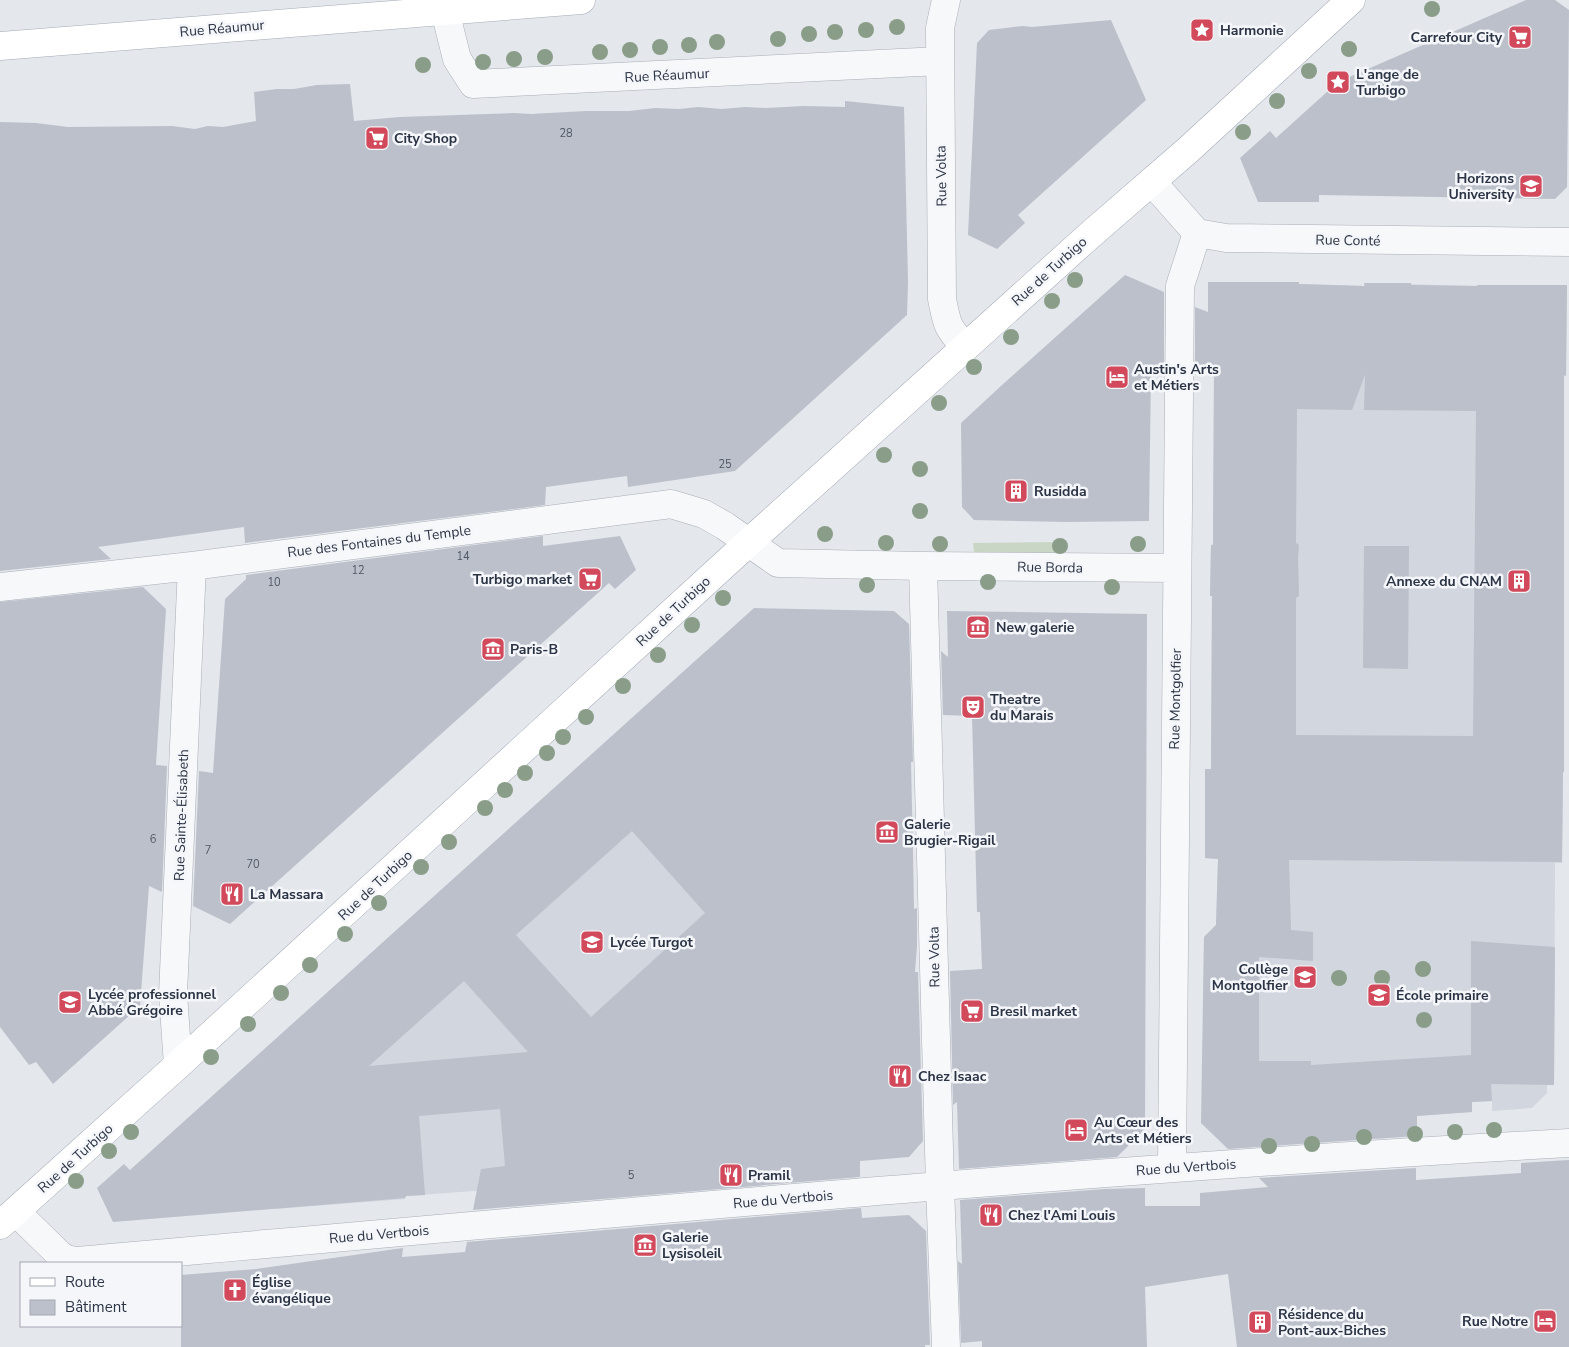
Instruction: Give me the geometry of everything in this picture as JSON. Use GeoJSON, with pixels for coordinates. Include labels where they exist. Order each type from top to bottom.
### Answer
{"type":"FeatureCollection","features":[{"type":"Feature","properties":{"kind":"main road","name":"Rue Réaumur"},"geometry":{"type":"LineString","coordinates":[[0,46],[445,5],[581,0]]}},
{"type":"Feature","properties":{"kind":"main road","name":"Rue de Turbigo"},"geometry":{"type":"LineString","coordinates":[[8,1218],[965,346],[1188,150],[1351,0]]}},
{"type":"Feature","properties":{"kind":"street","name":"Rue Volta"},"geometry":{"type":"LineString","coordinates":[[946,0],[940,28],[942,299],[947,325],[965,346]]}},
{"type":"Feature","properties":{"kind":"street","name":"Rue Réaumur"},"geometry":{"type":"LineString","coordinates":[[445,5],[457,59],[474,84],[940,61]]}},
{"type":"Feature","properties":{"kind":"street"},"geometry":{"type":"LineString","coordinates":[[1152,182],[1197,233]]}},
{"type":"Feature","properties":{"kind":"street","name":"Rue Conté"},"geometry":{"type":"LineString","coordinates":[[1197,233],[1226,238],[1569,242]]}},
{"type":"Feature","properties":{"kind":"street","name":"Rue Montgolfier"},"geometry":{"type":"LineString","coordinates":[[1172,1167],[1180,286],[1197,233]]}},
{"type":"Feature","properties":{"kind":"street","name":"Rue des Fontaines du Temple"},"geometry":{"type":"LineString","coordinates":[[0,586],[192,566],[671,504],[704,514],[725,526],[748,543]]}},
{"type":"Feature","properties":{"kind":"street"},"geometry":{"type":"LineString","coordinates":[[748,543],[778,563],[924,566]]}},
{"type":"Feature","properties":{"kind":"street","name":"Rue Sainte-Élisabeth"},"geometry":{"type":"LineString","coordinates":[[178,1065],[173,994],[192,566]]}},
{"type":"Feature","properties":{"kind":"street","name":"Rue Volta"},"geometry":{"type":"LineString","coordinates":[[924,566],[946,1347]]}},
{"type":"Feature","properties":{"kind":"street","name":"Rue Borda"},"geometry":{"type":"LineString","coordinates":[[924,566],[1176,568]]}},
{"type":"Feature","properties":{"kind":"street","name":"Rue du Vertbois"},"geometry":{"type":"LineString","coordinates":[[8,1218],[65,1259],[76,1261],[1172,1167],[1569,1143]]}},
{"type":"Feature","properties":{"kind":"shaded area"},"geometry":{"type":"Polygon","coordinates":[[[1299,282],[1299,284],[1364,286],[1364,283],[1477,286],[1567,285],[1566,376],[1564,376],[1564,772],[1562,863],[1555,863],[1554,1085],[1547,1085],[1547,1093],[1532,1108],[1492,1111],[1492,1101],[1472,1102],[1472,1112],[1312,1123],[1202,1123],[1204,937],[1216,925],[1218,859],[1205,858],[1205,769],[1211,769],[1212,596],[1210,596],[1211,545],[1213,544],[1214,372],[1299,282]]]}},
{"type":"Feature","properties":{"kind":"shaded area","name":"Lycée Turgot"},"geometry":{"type":"Polygon","coordinates":[[[707,650],[826,783],[527,1187],[406,1196],[405,1199],[275,1209],[270,1156],[328,992],[707,650]]]}},
{"type":"Feature","properties":{"kind":"green space"},"geometry":{"type":"Polygon","coordinates":[[[1057,542],[1057,553],[974,552],[973,543],[1057,542]]]}},
{"type":"Feature","properties":{"kind":"building"},"geometry":{"type":"Polygon","coordinates":[[[1526,0],[1555,0],[1569,10],[1567,187],[1555,199],[1319,195],[1319,202],[1258,202],[1240,158],[1270,131],[1276,138],[1338,82],[1526,0]]]}},
{"type":"Feature","properties":{"kind":"building"},"geometry":{"type":"Polygon","coordinates":[[[1111,20],[1146,100],[1018,215],[1025,223],[997,249],[968,235],[977,43],[989,30],[1111,20]]]}},
{"type":"Feature","properties":{"kind":"building"},"geometry":{"type":"Polygon","coordinates":[[[350,84],[354,121],[400,117],[629,111],[655,108],[845,107],[845,101],[904,107],[907,315],[735,471],[628,487],[627,476],[546,487],[545,505],[245,543],[244,527],[98,547],[111,559],[0,571],[0,122],[36,123],[68,127],[172,126],[195,129],[208,126],[223,127],[256,121],[254,92],[317,85],[350,84]]]}},
{"type":"Feature","properties":{"kind":"building"},"geometry":{"type":"Polygon","coordinates":[[[1125,275],[1164,292],[1164,371],[1151,371],[1149,521],[974,520],[962,507],[961,423],[1125,275]]]}},
{"type":"Feature","properties":{"kind":"building","name":"Annexe du CNAM"},"geometry":{"type":"Polygon","coordinates":[[[1208,282],[1299,282],[1299,284],[1365,286],[1364,283],[1477,286],[1567,285],[1566,376],[1564,375],[1564,772],[1562,862],[1289,860],[1291,930],[1313,932],[1313,961],[1259,957],[1259,1061],[1311,1061],[1311,1065],[1471,1055],[1471,941],[1555,947],[1554,1085],[1491,1084],[1492,1101],[1472,1102],[1472,1112],[1417,1116],[1417,1136],[1228,1149],[1201,1123],[1204,937],[1216,925],[1218,859],[1205,858],[1205,769],[1211,769],[1212,596],[1210,596],[1211,545],[1213,545],[1214,372],[1195,372],[1195,307],[1208,312],[1208,282]],[[1365,375],[1352,410],[1297,409],[1296,543],[1299,545],[1299,596],[1296,598],[1296,735],[1473,736],[1476,411],[1364,410],[1365,375]]]}},
{"type":"Feature","properties":{"kind":"building"},"geometry":{"type":"Polygon","coordinates":[[[543,536],[543,546],[620,536],[636,570],[615,589],[609,583],[230,924],[193,906],[199,771],[213,773],[225,599],[246,579],[246,575],[543,536]]]}},
{"type":"Feature","properties":{"kind":"building","name":"Annexe du CNAM"},"geometry":{"type":"Polygon","coordinates":[[[1364,546],[1409,546],[1408,669],[1363,668],[1364,546]]]}},
{"type":"Feature","properties":{"kind":"building"},"geometry":{"type":"Polygon","coordinates":[[[143,587],[166,609],[156,765],[167,766],[162,892],[149,886],[140,1006],[53,1084],[36,1062],[29,1065],[0,1027],[0,602],[143,587]]]}},
{"type":"Feature","properties":{"kind":"building"},"geometry":{"type":"Polygon","coordinates":[[[754,608],[894,611],[909,624],[913,762],[911,762],[914,909],[917,908],[915,972],[918,972],[923,1141],[909,1157],[860,1161],[860,1177],[473,1210],[481,1169],[505,1166],[500,1109],[419,1116],[425,1195],[113,1222],[97,1188],[124,1164],[130,1170],[754,608]],[[632,831],[516,935],[591,1017],[705,913],[632,831]],[[464,981],[369,1066],[528,1052],[464,981]]]}},
{"type":"Feature","properties":{"kind":"building"},"geometry":{"type":"Polygon","coordinates":[[[947,611],[1147,614],[1145,1129],[1117,1157],[959,1169],[957,1102],[953,1105],[950,971],[982,969],[980,912],[977,912],[972,716],[943,715],[941,651],[948,657],[947,611]]]}},
{"type":"Feature","properties":{"kind":"building"},"geometry":{"type":"Polygon","coordinates":[[[1569,1160],[1569,1347],[1237,1347],[1228,1274],[1145,1287],[1147,1347],[982,1347],[982,1341],[961,1343],[958,1261],[962,1264],[960,1200],[1105,1189],[1145,1188],[1145,1206],[1200,1206],[1200,1193],[1268,1187],[1259,1178],[1416,1168],[1416,1180],[1521,1173],[1521,1163],[1569,1160]]]}},
{"type":"Feature","properties":{"kind":"building"},"geometry":{"type":"Polygon","coordinates":[[[861,1208],[862,1218],[909,1215],[926,1231],[930,1345],[925,1345],[925,1347],[181,1347],[182,1275],[256,1269],[403,1248],[402,1257],[465,1252],[467,1242],[861,1208]]]}},
{"type":"Feature","properties":{"kind":"place","name":"Harmonie"},"geometry":{"type":"Point","coordinates":[1202,30]}},
{"type":"Feature","properties":{"kind":"place","name":"Carrefour City"},"geometry":{"type":"Point","coordinates":[1520,37]}},
{"type":"Feature","properties":{"kind":"place","name":"L'ange de Turbigo"},"geometry":{"type":"Point","coordinates":[1338,82]}},
{"type":"Feature","properties":{"kind":"place","name":"City Shop"},"geometry":{"type":"Point","coordinates":[377,138]}},
{"type":"Feature","properties":{"kind":"place","name":"Horizons University"},"geometry":{"type":"Point","coordinates":[1531,186]}},
{"type":"Feature","properties":{"kind":"place","name":"Austin's Arts et Métiers"},"geometry":{"type":"Point","coordinates":[1117,377]}},
{"type":"Feature","properties":{"kind":"place","name":"Rusidda"},"geometry":{"type":"Point","coordinates":[1016,491]}},
{"type":"Feature","properties":{"kind":"place","name":"Turbigo market"},"geometry":{"type":"Point","coordinates":[590,579]}},
{"type":"Feature","properties":{"kind":"place","name":"Annexe du CNAM"},"geometry":{"type":"Point","coordinates":[1519,581]}},
{"type":"Feature","properties":{"kind":"place","name":"New galerie"},"geometry":{"type":"Point","coordinates":[978,627]}},
{"type":"Feature","properties":{"kind":"place","name":"Paris-B"},"geometry":{"type":"Point","coordinates":[493,649]}},
{"type":"Feature","properties":{"kind":"place","name":"Theatre du Marais"},"geometry":{"type":"Point","coordinates":[973,707]}},
{"type":"Feature","properties":{"kind":"place","name":"Galerie Brugier-Rigail"},"geometry":{"type":"Point","coordinates":[887,832]}},
{"type":"Feature","properties":{"kind":"place","name":"La Massara"},"geometry":{"type":"Point","coordinates":[232,894]}},
{"type":"Feature","properties":{"kind":"place","name":"Lycée Turgot"},"geometry":{"type":"Point","coordinates":[592,942]}},
{"type":"Feature","properties":{"kind":"place","name":"Collège Montgolfier"},"geometry":{"type":"Point","coordinates":[1305,977]}},
{"type":"Feature","properties":{"kind":"place","name":"École primaire"},"geometry":{"type":"Point","coordinates":[1379,995]}},
{"type":"Feature","properties":{"kind":"place","name":"Lycée professionnel Abbé Grégoire"},"geometry":{"type":"Point","coordinates":[70,1002]}},
{"type":"Feature","properties":{"kind":"place","name":"Bresil market"},"geometry":{"type":"Point","coordinates":[972,1011]}},
{"type":"Feature","properties":{"kind":"place","name":"Chez Isaac"},"geometry":{"type":"Point","coordinates":[900,1076]}},
{"type":"Feature","properties":{"kind":"place","name":"Au Cœur des Arts et Métiers"},"geometry":{"type":"Point","coordinates":[1076,1130]}},
{"type":"Feature","properties":{"kind":"place","name":"Pramil"},"geometry":{"type":"Point","coordinates":[731,1175]}},
{"type":"Feature","properties":{"kind":"place","name":"Chez l'Ami Louis"},"geometry":{"type":"Point","coordinates":[991,1215]}},
{"type":"Feature","properties":{"kind":"place","name":"Galerie Lysisoleil"},"geometry":{"type":"Point","coordinates":[645,1245]}},
{"type":"Feature","properties":{"kind":"place","name":"Église évangélique"},"geometry":{"type":"Point","coordinates":[235,1290]}},
{"type":"Feature","properties":{"kind":"place","name":"Rue Notre"},"geometry":{"type":"Point","coordinates":[1545,1321]}},
{"type":"Feature","properties":{"kind":"place","name":"Résidence du Pont-aux-Biches"},"geometry":{"type":"Point","coordinates":[1260,1322]}}]}
